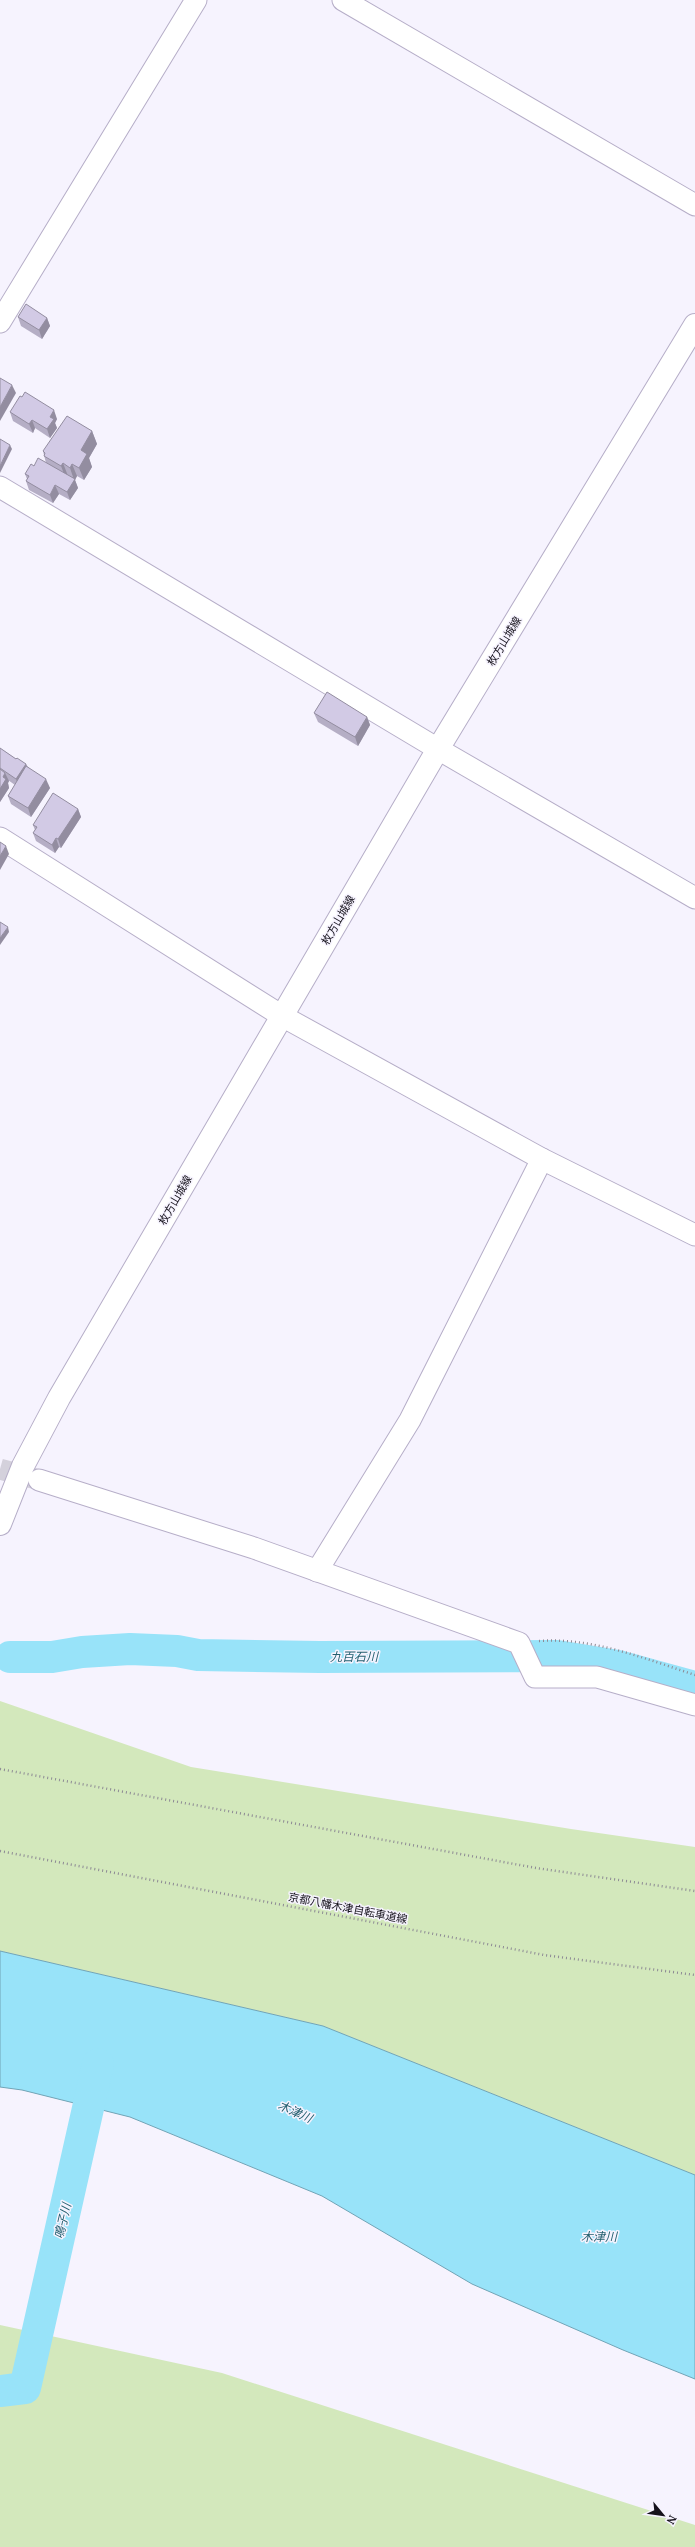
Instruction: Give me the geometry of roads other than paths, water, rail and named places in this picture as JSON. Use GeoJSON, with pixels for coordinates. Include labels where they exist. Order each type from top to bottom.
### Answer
{"type":"FeatureCollection","features":[{"type":"Feature","properties":{"kind":"main road","name":"枚方山城線"},"geometry":{"type":"LineString","coordinates":[[0,1524],[23,1466],[59,1398],[438,749],[695,325]]}},
{"type":"Feature","properties":{"kind":"street"},"geometry":{"type":"LineString","coordinates":[[0,322],[196,0]]}},
{"type":"Feature","properties":{"kind":"street"},"geometry":{"type":"LineString","coordinates":[[343,0],[695,205]]}},
{"type":"Feature","properties":{"kind":"street"},"geometry":{"type":"LineString","coordinates":[[0,487],[438,749],[695,898]]}},
{"type":"Feature","properties":{"kind":"street"},"geometry":{"type":"LineString","coordinates":[[0,838],[282,1016],[542,1159],[695,1235]]}},
{"type":"Feature","properties":{"kind":"street"},"geometry":{"type":"LineString","coordinates":[[317,1571],[410,1420],[542,1159]]}},
{"type":"Feature","properties":{"kind":"street"},"geometry":{"type":"LineString","coordinates":[[39,1480],[254,1548],[519,1643],[535,1677],[597,1677],[695,1705]]}},
{"type":"Feature","properties":{"kind":"water","name":"木津川"},"geometry":{"type":"Polygon","coordinates":[[[0,1951],[323,2026],[695,2175],[695,2379],[623,2350],[472,2284],[322,2196],[130,2117],[22,2090],[0,2087],[0,1951]]]}},
{"type":"Feature","properties":{"kind":"waterway","name":"九百石川"},"geometry":{"type":"LineString","coordinates":[[10,1657],[52,1657],[82,1652],[130,1649],[177,1651],[198,1655],[320,1657],[557,1656],[618,1666],[695,1687]]}},
{"type":"Feature","properties":{"kind":"waterway","name":"鳴子川"},"geometry":{"type":"LineString","coordinates":[[0,2391],[25,2388],[98,2064]]}},
{"type":"Feature","properties":{"kind":"tunnel"},"geometry":{"type":"LineString","coordinates":[[0,1469],[36,1479]]}}]}
